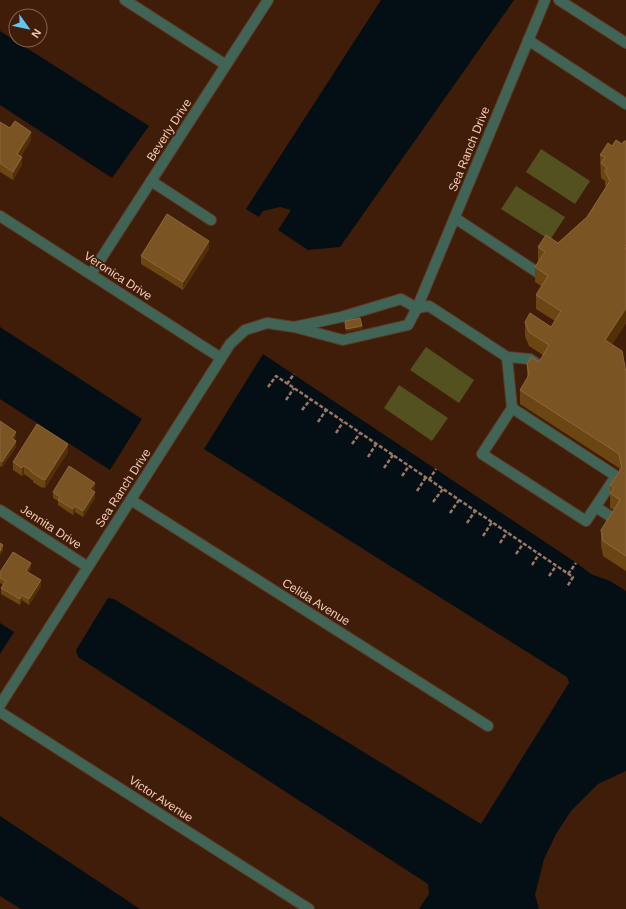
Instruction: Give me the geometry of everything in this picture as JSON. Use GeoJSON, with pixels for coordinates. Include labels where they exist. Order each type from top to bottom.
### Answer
{"type":"FeatureCollection","features":[{"type":"Feature","properties":{"kind":"street"},"geometry":{"type":"LineString","coordinates":[[125,0],[226,65]]}},
{"type":"Feature","properties":{"kind":"street","name":"Beverly Drive"},"geometry":{"type":"LineString","coordinates":[[91,274],[268,0]]}},
{"type":"Feature","properties":{"kind":"street","name":"Sea Ranch Drive"},"geometry":{"type":"LineString","coordinates":[[0,705],[230,344],[245,330],[267,323],[294,327],[343,340],[408,326],[455,218],[545,0]]}},
{"type":"Feature","properties":{"kind":"street"},"geometry":{"type":"LineString","coordinates":[[559,0],[626,43]]}},
{"type":"Feature","properties":{"kind":"street"},"geometry":{"type":"LineString","coordinates":[[528,40],[624,100]]}},
{"type":"Feature","properties":{"kind":"street"},"geometry":{"type":"LineString","coordinates":[[151,181],[211,220]]}},
{"type":"Feature","properties":{"kind":"street","name":"Veronica Drive"},"geometry":{"type":"LineString","coordinates":[[0,216],[221,358]]}},
{"type":"Feature","properties":{"kind":"street"},"geometry":{"type":"LineString","coordinates":[[455,218],[540,274]]}},
{"type":"Feature","properties":{"kind":"street","name":"Sea Ranch Drive"},"geometry":{"type":"LineString","coordinates":[[294,327],[341,317],[401,299],[417,308]]}},
{"type":"Feature","properties":{"kind":"street"},"geometry":{"type":"LineString","coordinates":[[417,308],[430,306],[507,357],[530,359],[544,368]]}},
{"type":"Feature","properties":{"kind":"street"},"geometry":{"type":"LineString","coordinates":[[507,357],[512,408],[482,454],[586,522],[616,476],[512,408]]}},
{"type":"Feature","properties":{"kind":"street","name":"Celida Avenue"},"geometry":{"type":"LineString","coordinates":[[131,500],[488,726]]}},
{"type":"Feature","properties":{"kind":"street"},"geometry":{"type":"LineString","coordinates":[[596,507],[617,521]]}},
{"type":"Feature","properties":{"kind":"street","name":"Jennita Drive"},"geometry":{"type":"LineString","coordinates":[[0,510],[88,567]]}},
{"type":"Feature","properties":{"kind":"street","name":"Victor Avenue"},"geometry":{"type":"LineString","coordinates":[[0,712],[309,909]]}},
{"type":"Feature","properties":{"kind":"path"},"geometry":{"type":"LineString","coordinates":[[287,384],[294,374]]}},
{"type":"Feature","properties":{"kind":"path"},"geometry":{"type":"LineString","coordinates":[[268,387],[276,376],[294,388],[573,577],[567,587]]}},
{"type":"Feature","properties":{"kind":"path"},"geometry":{"type":"LineString","coordinates":[[286,400],[294,388]]}},
{"type":"Feature","properties":{"kind":"path"},"geometry":{"type":"LineString","coordinates":[[302,410],[310,400]]}},
{"type":"Feature","properties":{"kind":"path"},"geometry":{"type":"LineString","coordinates":[[318,422],[326,410]]}},
{"type":"Feature","properties":{"kind":"path"},"geometry":{"type":"LineString","coordinates":[[336,433],[343,422]]}},
{"type":"Feature","properties":{"kind":"path"},"geometry":{"type":"LineString","coordinates":[[352,444],[360,433]]}},
{"type":"Feature","properties":{"kind":"path"},"geometry":{"type":"LineString","coordinates":[[368,457],[376,444]]}},
{"type":"Feature","properties":{"kind":"path"},"geometry":{"type":"LineString","coordinates":[[384,468],[393,455]]}},
{"type":"Feature","properties":{"kind":"path"},"geometry":{"type":"LineString","coordinates":[[402,476],[409,466]]}},
{"type":"Feature","properties":{"kind":"path"},"geometry":{"type":"LineString","coordinates":[[429,480],[436,469]]}},
{"type":"Feature","properties":{"kind":"path"},"geometry":{"type":"LineString","coordinates":[[417,491],[426,477]]}},
{"type":"Feature","properties":{"kind":"path"},"geometry":{"type":"LineString","coordinates":[[433,502],[443,489]]}},
{"type":"Feature","properties":{"kind":"path"},"geometry":{"type":"LineString","coordinates":[[450,513],[459,500]]}},
{"type":"Feature","properties":{"kind":"path"},"geometry":{"type":"LineString","coordinates":[[467,524],[475,511]]}},
{"type":"Feature","properties":{"kind":"path"},"geometry":{"type":"LineString","coordinates":[[483,536],[492,522]]}},
{"type":"Feature","properties":{"kind":"path"},"geometry":{"type":"LineString","coordinates":[[500,543],[507,532]]}},
{"type":"Feature","properties":{"kind":"path"},"geometry":{"type":"LineString","coordinates":[[516,554],[523,544]]}},
{"type":"Feature","properties":{"kind":"path"},"geometry":{"type":"LineString","coordinates":[[532,565],[539,554]]}},
{"type":"Feature","properties":{"kind":"path"},"geometry":{"type":"LineString","coordinates":[[568,574],[576,563]]}},
{"type":"Feature","properties":{"kind":"path"},"geometry":{"type":"LineString","coordinates":[[549,576],[556,566]]}},
{"type":"Feature","properties":{"kind":"shaded area"},"geometry":{"type":"Polygon","coordinates":[[[381,0],[514,0],[340,247],[308,250],[278,230],[291,210],[280,207],[263,211],[259,217],[246,209],[381,0]]]}},
{"type":"Feature","properties":{"kind":"shaded area"},"geometry":{"type":"Polygon","coordinates":[[[0,31],[8,36],[8,48],[27,48],[149,126],[112,178],[0,105],[0,31]]]}},
{"type":"Feature","properties":{"kind":"shaded area"},"geometry":{"type":"Polygon","coordinates":[[[541,149],[590,181],[575,204],[526,172],[541,149]]]}},
{"type":"Feature","properties":{"kind":"shaded area"},"geometry":{"type":"Polygon","coordinates":[[[516,186],[565,217],[550,240],[501,209],[516,186]]]}},
{"type":"Feature","properties":{"kind":"shaded area"},"geometry":{"type":"Polygon","coordinates":[[[0,327],[142,419],[110,470],[0,399],[0,327]]]}},
{"type":"Feature","properties":{"kind":"shaded area"},"geometry":{"type":"Polygon","coordinates":[[[426,347],[474,380],[459,403],[410,370],[426,347]]]}},
{"type":"Feature","properties":{"kind":"shaded area"},"geometry":{"type":"Polygon","coordinates":[[[263,354],[591,574],[610,581],[626,591],[626,771],[598,784],[571,811],[556,834],[544,859],[535,895],[539,909],[419,909],[429,894],[428,884],[78,657],[76,650],[108,598],[114,599],[481,824],[569,683],[567,677],[204,449],[263,354]]]}},
{"type":"Feature","properties":{"kind":"shaded area"},"geometry":{"type":"Polygon","coordinates":[[[399,385],[448,418],[432,441],[384,408],[399,385]]]}},
{"type":"Feature","properties":{"kind":"shaded area"},"geometry":{"type":"Polygon","coordinates":[[[0,623],[14,632],[0,654],[0,623]]]}},
{"type":"Feature","properties":{"kind":"shaded area"},"geometry":{"type":"Polygon","coordinates":[[[0,816],[140,909],[21,909],[0,896],[0,816]]]}},
{"type":"Feature","properties":{"kind":"building"},"geometry":{"type":"Polygon","coordinates":[[[15,121],[31,132],[17,154],[22,157],[13,172],[0,163],[0,122],[10,128],[15,121]]]}},
{"type":"Feature","properties":{"kind":"building"},"geometry":{"type":"Polygon","coordinates":[[[616,140],[622,144],[626,141],[626,308],[605,340],[622,351],[626,372],[626,556],[603,541],[601,530],[620,500],[610,493],[614,488],[610,485],[622,468],[619,454],[520,390],[529,375],[527,364],[531,357],[539,362],[549,345],[529,332],[525,322],[530,313],[551,327],[561,311],[536,295],[548,276],[535,267],[545,252],[538,247],[546,235],[558,243],[587,217],[610,181],[605,171],[607,168],[601,163],[605,157],[600,155],[608,143],[612,146],[616,140]]]}},
{"type":"Feature","properties":{"kind":"building"},"geometry":{"type":"Polygon","coordinates":[[[167,214],[209,241],[183,282],[141,256],[167,214]]]}},
{"type":"Feature","properties":{"kind":"building"},"geometry":{"type":"Polygon","coordinates":[[[360,318],[362,326],[346,329],[345,321],[360,318]]]}},
{"type":"Feature","properties":{"kind":"building"},"geometry":{"type":"Polygon","coordinates":[[[0,421],[16,432],[12,438],[16,441],[2,462],[0,460],[0,421]]]}},
{"type":"Feature","properties":{"kind":"building"},"geometry":{"type":"Polygon","coordinates":[[[37,424],[68,444],[45,480],[24,466],[22,468],[13,462],[37,424]]]}},
{"type":"Feature","properties":{"kind":"building"},"geometry":{"type":"Polygon","coordinates":[[[69,466],[95,483],[90,489],[95,492],[83,511],[75,506],[73,509],[58,500],[60,497],[53,492],[69,466]]]}},
{"type":"Feature","properties":{"kind":"building"},"geometry":{"type":"Polygon","coordinates":[[[0,543],[3,545],[0,551],[0,543]]]}},
{"type":"Feature","properties":{"kind":"building"},"geometry":{"type":"Polygon","coordinates":[[[13,552],[31,563],[26,571],[41,580],[29,599],[22,595],[20,599],[1,588],[6,581],[0,578],[0,572],[13,552]]]}}]}
